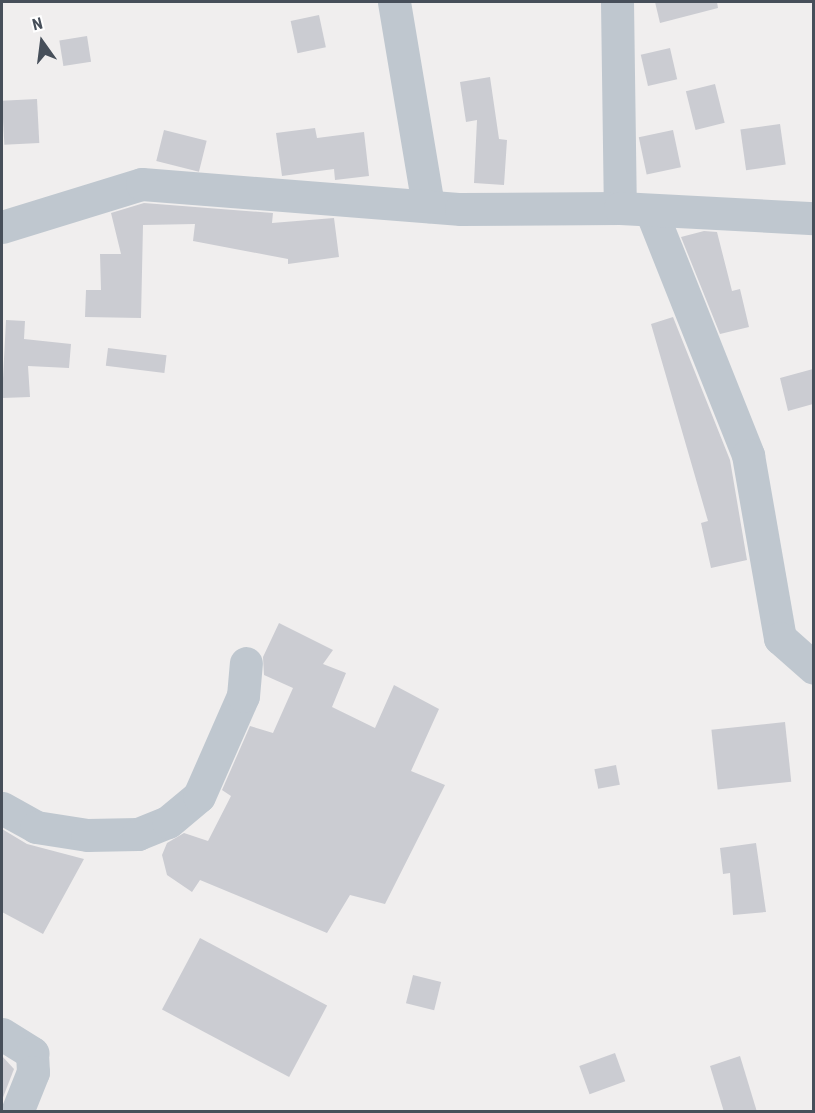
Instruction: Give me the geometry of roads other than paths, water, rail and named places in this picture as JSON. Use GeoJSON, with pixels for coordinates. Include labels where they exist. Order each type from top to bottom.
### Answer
{"type":"FeatureCollection","features":[{"type":"Feature","properties":{"kind":"street"},"geometry":{"type":"LineString","coordinates":[[394,2],[428,206]]}},
{"type":"Feature","properties":{"kind":"street"},"geometry":{"type":"LineString","coordinates":[[617,2],[635,210],[748,455],[780,638],[813,668]]}},
{"type":"Feature","properties":{"kind":"street"},"geometry":{"type":"LineString","coordinates":[[2,227],[142,184],[428,206],[635,210],[813,218]]}},
{"type":"Feature","properties":{"kind":"street"},"geometry":{"type":"LineString","coordinates":[[2,808],[36,827],[168,822],[199,796],[243,696],[246,663]]}},
{"type":"Feature","properties":{"kind":"street"},"geometry":{"type":"LineString","coordinates":[[2,1034],[32,1053],[33,1072],[17,1112]]}}]}
